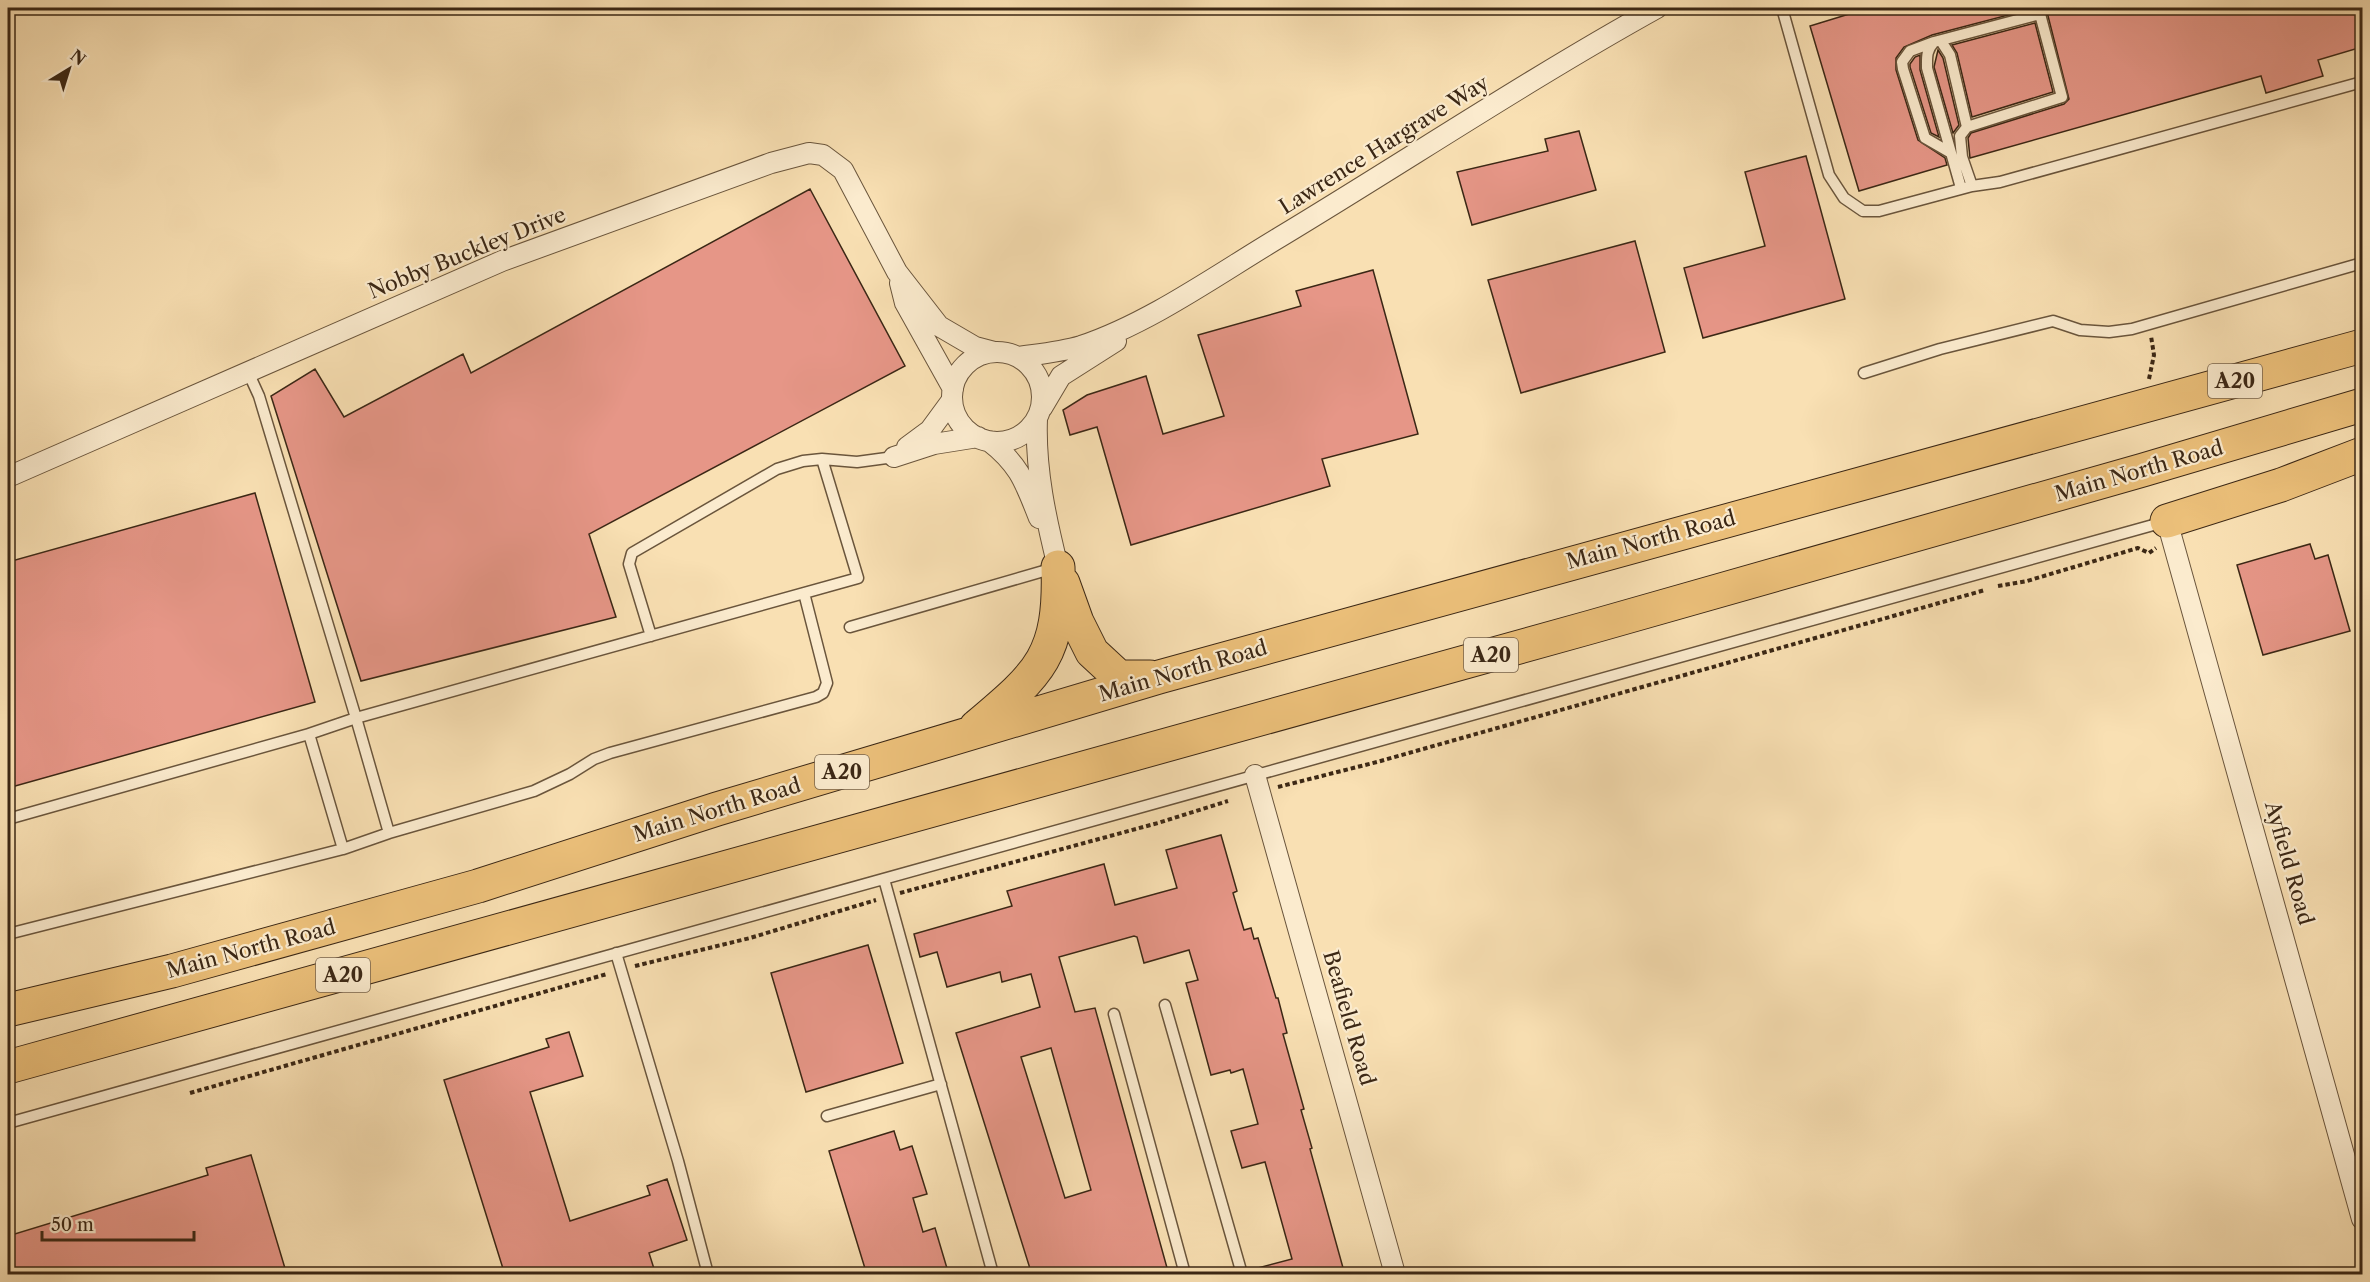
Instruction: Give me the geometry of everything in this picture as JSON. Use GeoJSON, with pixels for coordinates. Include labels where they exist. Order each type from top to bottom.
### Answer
{"type":"FeatureCollection","features":[{"type":"Feature","properties":{"kind":"highway","name":"Main North Road"},"geometry":{"type":"LineString","coordinates":[[8,1010],[172,971],[478,886],[717,809],[1159,677],[2362,346]]}},
{"type":"Feature","properties":{"kind":"highway","name":"Main North Road"},"geometry":{"type":"LineString","coordinates":[[8,1067],[1602,624],[2120,477],[2362,405]]}},
{"type":"Feature","properties":{"kind":"highway"},"geometry":{"type":"LineString","coordinates":[[2167,521],[2281,485],[2362,454]]}},
{"type":"Feature","properties":{"kind":"highway"},"geometry":{"type":"LineString","coordinates":[[1056,562],[1077,622],[1092,652],[1119,677],[1159,677]]}},
{"type":"Feature","properties":{"kind":"highway"},"geometry":{"type":"LineString","coordinates":[[968,734],[1038,669],[1048,650],[1058,614],[1056,562]]}},
{"type":"Feature","properties":{"kind":"street","name":"Lawrence Hargrave Way"},"geometry":{"type":"LineString","coordinates":[[1018,357],[1081,346],[1136,323],[1606,36],[1657,8]]}},
{"type":"Feature","properties":{"kind":"street","name":"Nobby Buckley Drive"},"geometry":{"type":"LineString","coordinates":[[8,477],[502,261],[771,163],[809,153],[823,154],[843,170],[897,272],[939,326],[975,346],[994,352]]}},
{"type":"Feature","properties":{"kind":"street","name":"Nobby Buckley Drive"},"geometry":{"type":"LineString","coordinates":[[897,272],[905,303],[953,394]]}},
{"type":"Feature","properties":{"kind":"street","name":"Lawrence Hargrave Way"},"geometry":{"type":"LineString","coordinates":[[1039,414],[1062,376],[1083,361],[1110,347],[1136,323]]}},
{"type":"Feature","properties":{"kind":"street"},"geometry":{"type":"LineString","coordinates":[[894,457],[930,430],[953,394],[957,377],[971,360],[982,354],[994,352],[1018,357],[1029,364],[1036,374],[1042,391],[1036,441],[1056,562]]}},
{"type":"Feature","properties":{"kind":"street"},"geometry":{"type":"LineString","coordinates":[[953,394],[960,422],[1002,452],[1019,470],[1056,562]]}},
{"type":"Feature","properties":{"kind":"street"},"geometry":{"type":"LineString","coordinates":[[894,457],[934,444],[983,439],[1012,440],[1022,435],[1039,414]]}},
{"type":"Feature","properties":{"kind":"street","name":"Ayfield Road"},"geometry":{"type":"LineString","coordinates":[[2167,521],[2362,1219]]}},
{"type":"Feature","properties":{"kind":"street","name":"Beafield Road"},"geometry":{"type":"LineString","coordinates":[[1256,775],[1395,1275]]}},
{"type":"Feature","properties":{"kind":"lane"},"geometry":{"type":"LineString","coordinates":[[1782,8],[1830,175],[1844,198],[1863,211],[1879,211],[1966,187],[2000,182],[2362,82]]}},
{"type":"Feature","properties":{"kind":"lane"},"geometry":{"type":"LineString","coordinates":[[1951,153],[1925,138],[1902,62],[1910,51],[2040,14],[2062,97],[1967,127],[1960,136],[1966,187]]}},
{"type":"Feature","properties":{"kind":"lane"},"geometry":{"type":"LineString","coordinates":[[1937,42],[1927,55],[1927,68],[1951,153],[1966,187]]}},
{"type":"Feature","properties":{"kind":"lane"},"geometry":{"type":"LineString","coordinates":[[1937,42],[1950,55],[1967,127]]}},
{"type":"Feature","properties":{"kind":"lane"},"geometry":{"type":"LineString","coordinates":[[1864,372],[1940,349],[2053,321],[2080,330],[2109,332],[2148,324],[2362,264]]}},
{"type":"Feature","properties":{"kind":"lane"},"geometry":{"type":"LineString","coordinates":[[248,372],[259,396],[389,833]]}},
{"type":"Feature","properties":{"kind":"lane"},"geometry":{"type":"LineString","coordinates":[[651,636],[629,564],[632,553],[777,470],[803,461],[822,459],[857,462],[894,457]]}},
{"type":"Feature","properties":{"kind":"lane"},"geometry":{"type":"LineString","coordinates":[[8,819],[309,735],[356,718],[858,578],[822,459]]}},
{"type":"Feature","properties":{"kind":"lane"},"geometry":{"type":"LineString","coordinates":[[8,1123],[2167,521]]}},
{"type":"Feature","properties":{"kind":"lane"},"geometry":{"type":"LineString","coordinates":[[850,627],[1056,562]]}},
{"type":"Feature","properties":{"kind":"lane"},"geometry":{"type":"LineString","coordinates":[[8,934],[343,849],[389,833],[534,791],[610,753],[816,697],[823,693],[827,683],[804,593]]}},
{"type":"Feature","properties":{"kind":"lane"},"geometry":{"type":"LineString","coordinates":[[309,735],[343,849]]}},
{"type":"Feature","properties":{"kind":"lane"},"geometry":{"type":"LineString","coordinates":[[884,879],[993,1275]]}},
{"type":"Feature","properties":{"kind":"lane"},"geometry":{"type":"LineString","coordinates":[[616,953],[678,1161],[708,1275]]}},
{"type":"Feature","properties":{"kind":"lane"},"geometry":{"type":"LineString","coordinates":[[1165,1005],[1242,1275]]}},
{"type":"Feature","properties":{"kind":"lane"},"geometry":{"type":"LineString","coordinates":[[1114,1014],[1185,1275]]}},
{"type":"Feature","properties":{"kind":"lane"},"geometry":{"type":"LineString","coordinates":[[827,1116],[941,1084]]}},
{"type":"Feature","properties":{"kind":"path"},"geometry":{"type":"LineString","coordinates":[[2148,324],[2154,344],[2149,375],[2150,386]]}},
{"type":"Feature","properties":{"kind":"building"},"geometry":{"type":"Polygon","coordinates":[[[1858,8],[2035,8],[1932,35],[1904,47],[1896,58],[1896,70],[1918,140],[1945,158],[1947,165],[1859,191],[1810,26],[1859,11],[1858,8]]]}},
{"type":"Feature","properties":{"kind":"building"},"geometry":{"type":"Polygon","coordinates":[[[2043,8],[2362,8],[2362,47],[2318,60],[2323,76],[2266,93],[2261,76],[1970,158],[1968,138],[1971,133],[2064,104],[2069,99],[2047,12],[2043,8]]]}},
{"type":"Feature","properties":{"kind":"building"},"geometry":{"type":"Polygon","coordinates":[[[2035,23],[2053,92],[1972,117],[1957,53],[1952,45],[2035,23]]]}},
{"type":"Feature","properties":{"kind":"building"},"geometry":{"type":"Polygon","coordinates":[[[1938,50],[1943,58],[1959,125],[1953,133],[1934,67],[1938,50]]]}},
{"type":"Feature","properties":{"kind":"building"},"geometry":{"type":"Polygon","coordinates":[[[1920,55],[1920,70],[1939,137],[1931,133],[1910,67],[1915,57],[1920,55]]]}},
{"type":"Feature","properties":{"kind":"building"},"geometry":{"type":"Polygon","coordinates":[[[1579,131],[1596,190],[1472,225],[1457,172],[1548,151],[1545,139],[1579,131]]]}},
{"type":"Feature","properties":{"kind":"building"},"geometry":{"type":"Polygon","coordinates":[[[1806,156],[1845,299],[1703,338],[1684,268],[1765,246],[1745,172],[1806,156]]]}},
{"type":"Feature","properties":{"kind":"building"},"geometry":{"type":"Polygon","coordinates":[[[810,189],[905,366],[589,534],[616,617],[361,681],[271,396],[315,369],[344,417],[463,354],[471,373],[810,189]]]}},
{"type":"Feature","properties":{"kind":"building"},"geometry":{"type":"Polygon","coordinates":[[[1635,241],[1665,352],[1521,393],[1488,280],[1635,241]]]}},
{"type":"Feature","properties":{"kind":"building"},"geometry":{"type":"Polygon","coordinates":[[[1373,270],[1418,434],[1322,459],[1330,486],[1131,545],[1097,427],[1070,435],[1063,410],[1087,395],[1146,376],[1163,434],[1224,416],[1198,335],[1301,306],[1296,291],[1373,270]]]}},
{"type":"Feature","properties":{"kind":"building"},"geometry":{"type":"Polygon","coordinates":[[[255,493],[315,702],[8,788],[8,562],[255,493]]]}},
{"type":"Feature","properties":{"kind":"building"},"geometry":{"type":"Polygon","coordinates":[[[2310,544],[2315,559],[2328,555],[2350,631],[2263,655],[2237,565],[2310,544]]]}},
{"type":"Feature","properties":{"kind":"building"},"geometry":{"type":"Polygon","coordinates":[[[1221,835],[1237,891],[1233,893],[1244,930],[1251,928],[1254,939],[1258,938],[1276,998],[1278,998],[1287,1033],[1283,1034],[1304,1109],[1301,1110],[1312,1148],[1310,1149],[1345,1275],[1255,1275],[1254,1269],[1292,1259],[1265,1162],[1242,1168],[1231,1131],[1258,1124],[1243,1069],[1211,1075],[1186,983],[1198,980],[1189,950],[1144,963],[1137,937],[1134,936],[1059,957],[1075,1012],[1095,1008],[1169,1275],[1032,1275],[956,1033],[1040,1007],[1031,974],[1002,982],[1000,972],[947,987],[937,952],[920,957],[914,934],[1012,906],[1007,891],[1104,864],[1115,905],[1177,888],[1166,850],[1221,835]],[[1051,1048],[1021,1057],[1065,1198],[1091,1190],[1051,1048]]]}},
{"type":"Feature","properties":{"kind":"building"},"geometry":{"type":"Polygon","coordinates":[[[868,945],[903,1063],[806,1092],[771,973],[868,945]]]}},
{"type":"Feature","properties":{"kind":"building"},"geometry":{"type":"Polygon","coordinates":[[[569,1032],[583,1076],[530,1092],[570,1221],[650,1195],[647,1186],[667,1179],[687,1240],[649,1253],[656,1275],[505,1275],[444,1080],[549,1047],[546,1039],[569,1032]]]}},
{"type":"Feature","properties":{"kind":"building"},"geometry":{"type":"Polygon","coordinates":[[[894,1131],[900,1150],[912,1146],[927,1194],[913,1198],[923,1232],[935,1228],[949,1275],[867,1275],[829,1151],[894,1131]]]}},
{"type":"Feature","properties":{"kind":"building"},"geometry":{"type":"Polygon","coordinates":[[[251,1155],[287,1275],[8,1275],[8,1236],[208,1175],[206,1168],[251,1155]]]}}]}
